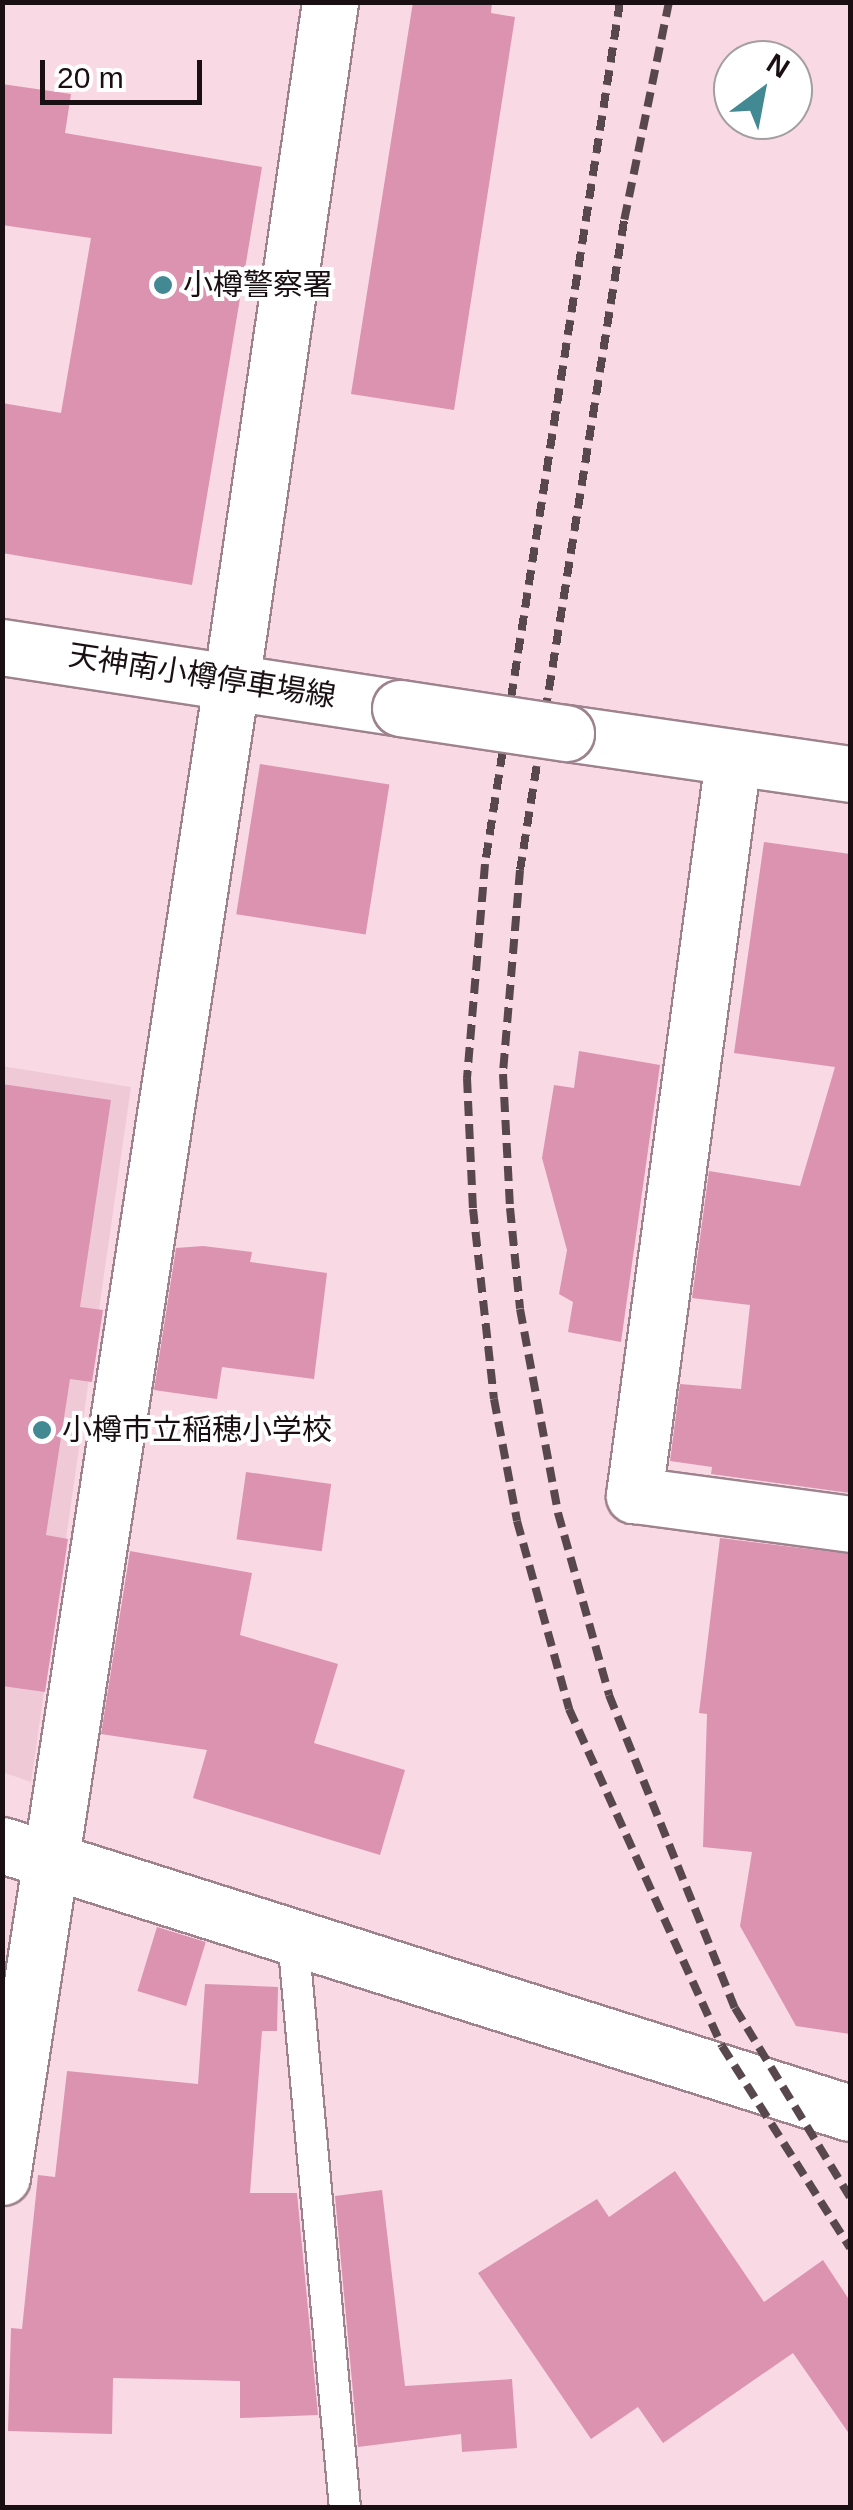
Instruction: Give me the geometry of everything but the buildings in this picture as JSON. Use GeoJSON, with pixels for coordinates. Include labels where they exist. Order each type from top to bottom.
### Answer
{"type":"FeatureCollection","features":[{"type":"Feature","properties":{"kind":"street"},"geometry":{"type":"LineString","coordinates":[[2,2177],[25,1852],[232,677],[330,2]]}},
{"type":"Feature","properties":{"kind":"street","name":"天神南小樽停車場線"},"geometry":{"type":"LineString","coordinates":[[2,647],[232,677],[400,708],[733,758]]}},
{"type":"Feature","properties":{"kind":"street"},"geometry":{"type":"LineString","coordinates":[[850,774],[733,758],[634,1495],[850,1524]]}},
{"type":"Feature","properties":{"kind":"street"},"geometry":{"type":"LineString","coordinates":[[25,1852],[850,2113]]}},
{"type":"Feature","properties":{"kind":"lane"},"geometry":{"type":"LineString","coordinates":[[292,1938],[344,2495]]}},
{"type":"Feature","properties":{"kind":"shaded area","name":"小樽市立稲穂小学校"},"geometry":{"type":"Polygon","coordinates":[[[2,1066],[131,1087],[31,1782],[2,1772],[2,1066]]]}},
{"type":"Feature","properties":{"kind":"railway"},"geometry":{"type":"LineString","coordinates":[[620,2],[485,864],[467,1078],[473,1209],[494,1399],[517,1521],[569,1709],[722,2046],[850,2248]]}},
{"type":"Feature","properties":{"kind":"railway"},"geometry":{"type":"LineString","coordinates":[[669,2],[624,221],[520,870],[503,1074],[510,1208],[520,1309],[558,1513],[609,1695],[735,2008],[850,2197]]}},
{"type":"Feature","properties":{"kind":"place","name":"小樽警察署"},"geometry":{"type":"Point","coordinates":[163,285]}},
{"type":"Feature","properties":{"kind":"place","name":"小樽市立稲穂小学校"},"geometry":{"type":"Point","coordinates":[42,1430]}}]}
